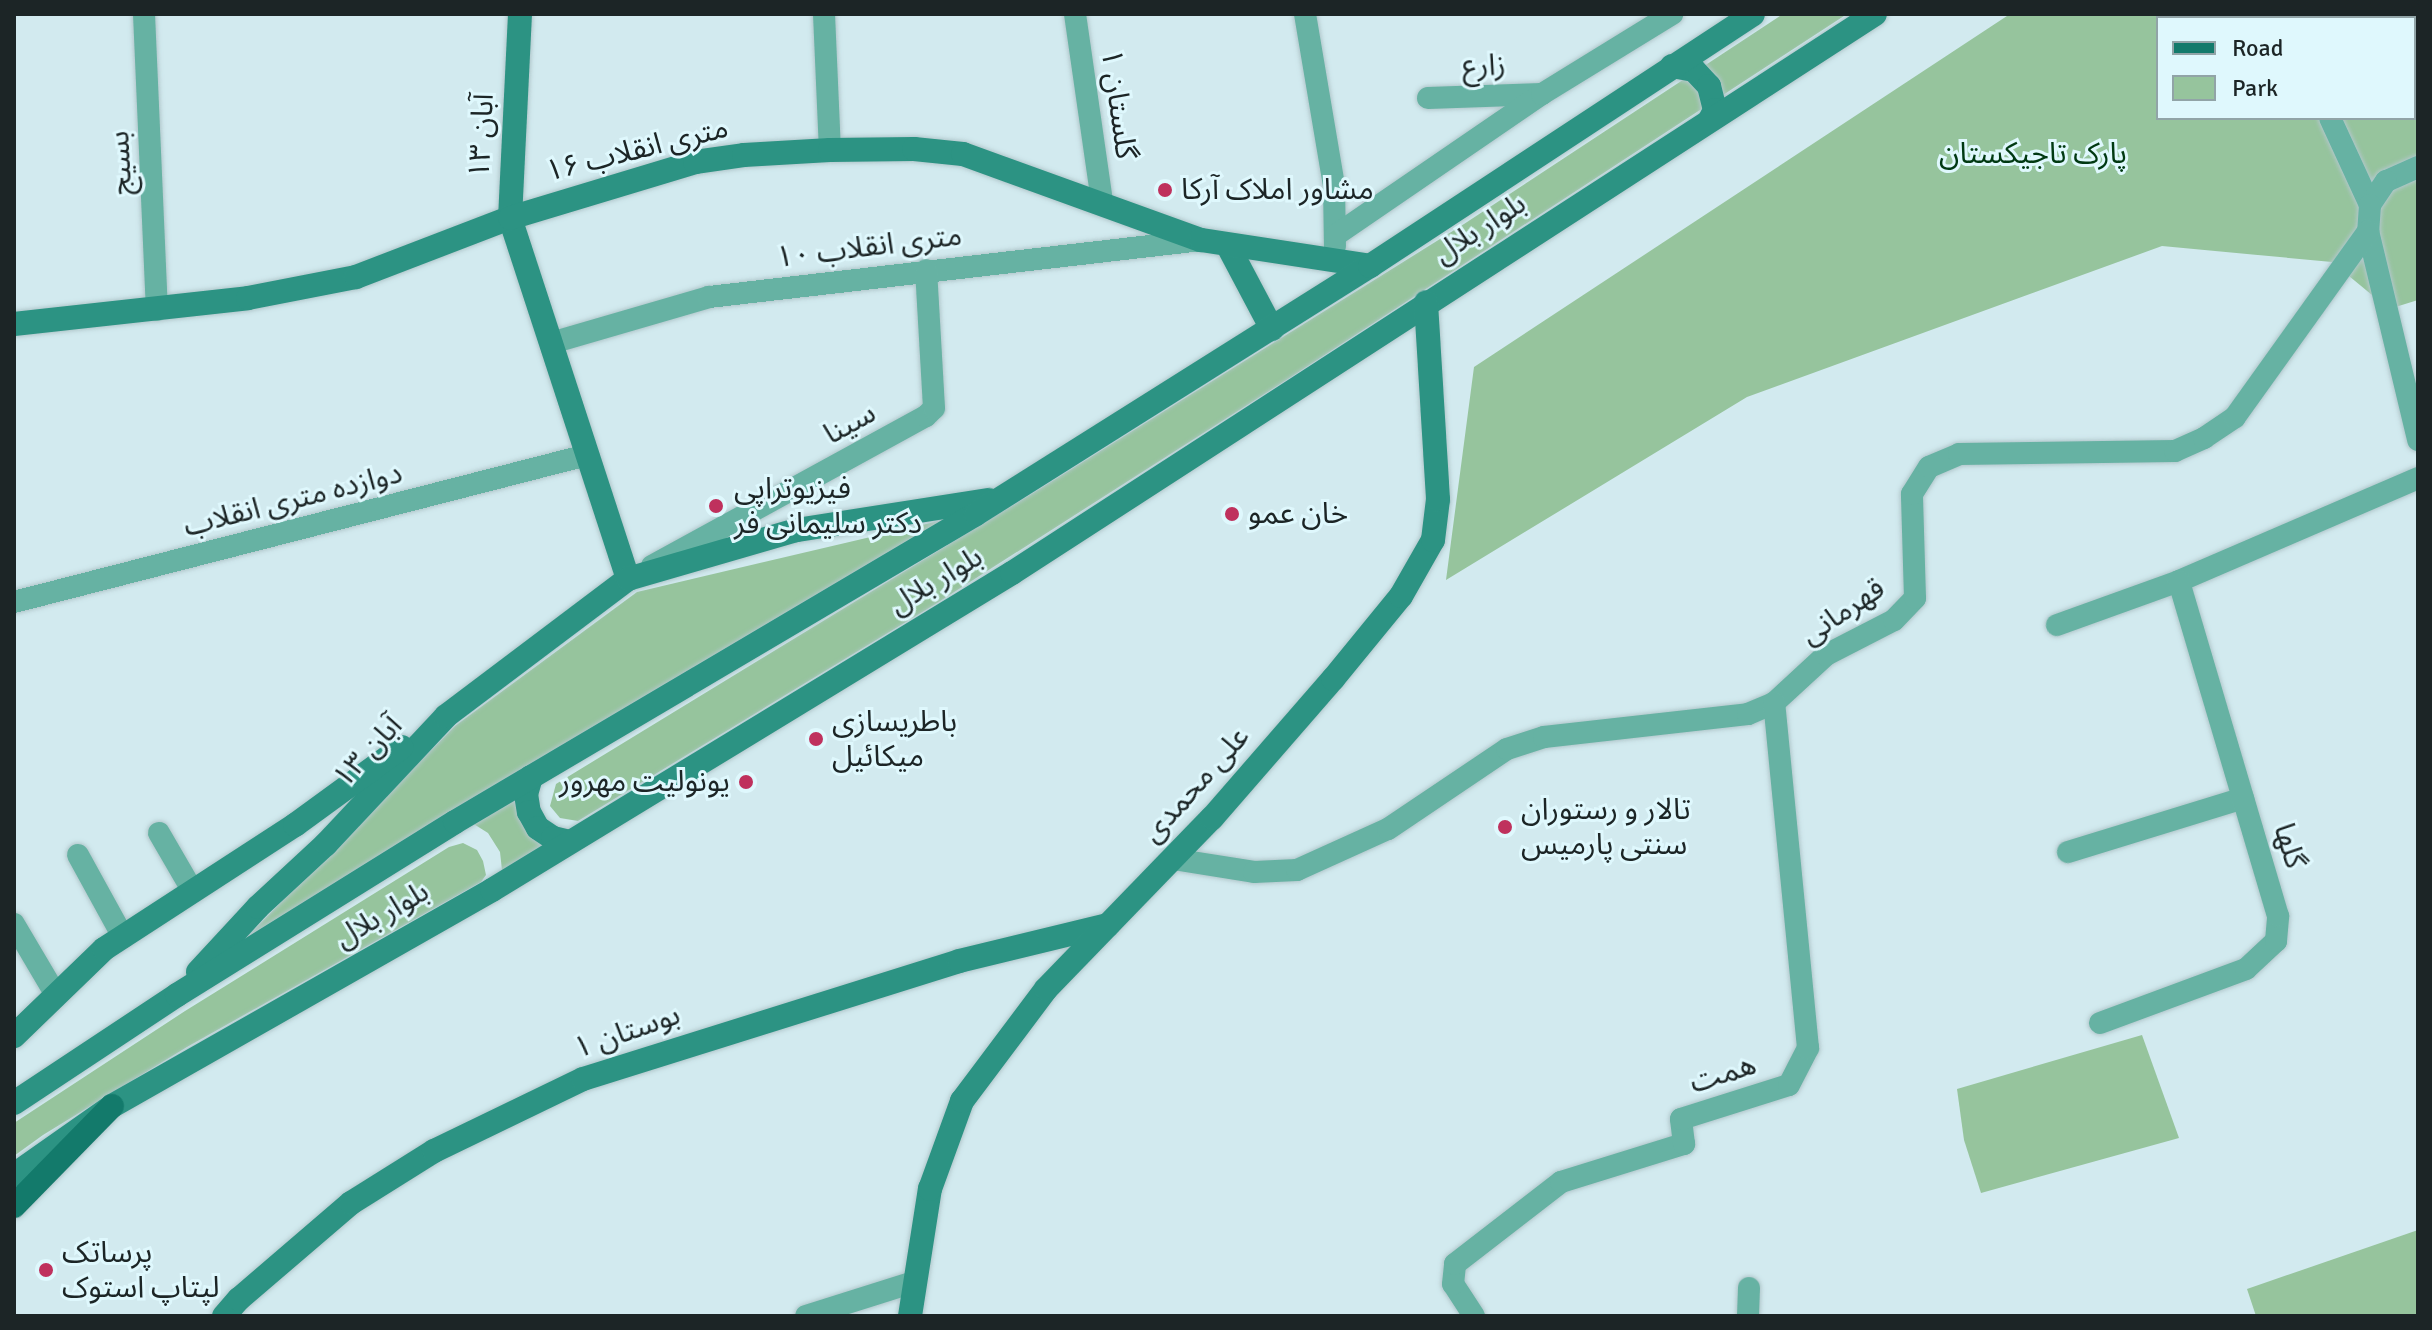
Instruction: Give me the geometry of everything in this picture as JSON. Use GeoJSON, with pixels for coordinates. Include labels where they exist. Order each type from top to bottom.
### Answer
{"type":"FeatureCollection","features":[{"type":"Feature","properties":{"kind":"main road"},"geometry":{"type":"LineString","coordinates":[[14,1206],[112,1106]]}},
{"type":"Feature","properties":{"kind":"street","name":"بسیج"},"geometry":{"type":"LineString","coordinates":[[144,14],[157,310]]}},
{"type":"Feature","properties":{"kind":"street","name":"۱۳ آبان"},"geometry":{"type":"LineString","coordinates":[[520,14],[510,218],[628,579]]}},
{"type":"Feature","properties":{"kind":"street"},"geometry":{"type":"LineString","coordinates":[[824,14],[830,150]]}},
{"type":"Feature","properties":{"kind":"street","name":"گلستان ۱"},"geometry":{"type":"LineString","coordinates":[[1075,14],[1102,202]]}},
{"type":"Feature","properties":{"kind":"street"},"geometry":{"type":"LineString","coordinates":[[1305,14],[1334,185],[1334,261]]}},
{"type":"Feature","properties":{"kind":"street"},"geometry":{"type":"LineString","coordinates":[[1336,235],[1542,94],[1672,14]]}},
{"type":"Feature","properties":{"kind":"street","name":"بلوار بلال"},"geometry":{"type":"LineString","coordinates":[[14,1103],[177,995],[531,777],[1003,497],[1272,329],[1753,14]]}},
{"type":"Feature","properties":{"kind":"street","name":"بلوار بلال"},"geometry":{"type":"LineString","coordinates":[[14,1175],[112,1106],[570,842],[1012,573],[1875,14]]}},
{"type":"Feature","properties":{"kind":"street"},"geometry":{"type":"LineString","coordinates":[[1672,66],[1694,70],[1709,86],[1715,110],[1710,120]]}},
{"type":"Feature","properties":{"kind":"street","name":"زارع"},"geometry":{"type":"LineString","coordinates":[[1428,98],[1542,94]]}},
{"type":"Feature","properties":{"kind":"street"},"geometry":{"type":"LineString","coordinates":[[2331,120],[2370,205],[2368,231],[2418,440]]}},
{"type":"Feature","properties":{"kind":"street","name":"۱۶ متری انقلاب"},"geometry":{"type":"LineString","coordinates":[[14,324],[157,310],[356,277],[510,218],[695,162],[744,155],[830,150],[914,149],[963,154],[1201,240],[1370,266]]}},
{"type":"Feature","properties":{"kind":"street"},"geometry":{"type":"LineString","coordinates":[[2370,205],[2386,181],[2418,167]]}},
{"type":"Feature","properties":{"kind":"street","name":"قهرمانی"},"geometry":{"type":"LineString","coordinates":[[1173,859],[1254,872],[1297,870],[1388,829],[1507,749],[1544,737],[1748,714],[1774,703],[1826,655],[1894,620],[1915,598],[1912,494],[1929,467],[1959,454],[2175,451],[2204,438],[2235,417],[2368,231]]}},
{"type":"Feature","properties":{"kind":"street","name":"۱۰ متری انقلاب"},"geometry":{"type":"LineString","coordinates":[[551,343],[709,297],[1201,240]]}},
{"type":"Feature","properties":{"kind":"street"},"geometry":{"type":"LineString","coordinates":[[1228,246],[1272,329]]}},
{"type":"Feature","properties":{"kind":"street","name":"سینا"},"geometry":{"type":"LineString","coordinates":[[628,579],[926,416],[934,408],[926,270]]}},
{"type":"Feature","properties":{"kind":"street","name":"علی محمدی"},"geometry":{"type":"LineString","coordinates":[[910,1316],[930,1189],[962,1101],[1046,989],[1232,795],[1401,596],[1433,540],[1438,499],[1426,302]]}},
{"type":"Feature","properties":{"kind":"street","name":"دوازده متری انقلاب"},"geometry":{"type":"LineString","coordinates":[[14,602],[587,455]]}},
{"type":"Feature","properties":{"kind":"street"},"geometry":{"type":"LineString","coordinates":[[2057,625],[2179,581],[2418,478]]}},
{"type":"Feature","properties":{"kind":"street","name":"۱۳ آبان"},"geometry":{"type":"LineString","coordinates":[[177,995],[258,907],[326,844],[446,716],[628,579],[797,530],[914,514],[1003,497]]}},
{"type":"Feature","properties":{"kind":"street","name":"گلها"},"geometry":{"type":"LineString","coordinates":[[2100,1023],[2246,969],[2276,941],[2278,916],[2179,581]]}},
{"type":"Feature","properties":{"kind":"street","name":"همت"},"geometry":{"type":"LineString","coordinates":[[1474,1316],[1453,1284],[1455,1264],[1561,1182],[1684,1144],[1681,1119],[1789,1085],[1808,1048],[1774,703]]}},
{"type":"Feature","properties":{"kind":"street"},"geometry":{"type":"LineString","coordinates":[[14,1036],[104,949],[295,825],[446,716]]}},
{"type":"Feature","properties":{"kind":"street"},"geometry":{"type":"LineString","coordinates":[[531,777],[526,794],[533,820],[553,838],[570,842]]}},
{"type":"Feature","properties":{"kind":"street"},"geometry":{"type":"LineString","coordinates":[[2068,852],[2243,798]]}},
{"type":"Feature","properties":{"kind":"street"},"geometry":{"type":"LineString","coordinates":[[159,833],[192,890]]}},
{"type":"Feature","properties":{"kind":"street"},"geometry":{"type":"LineString","coordinates":[[78,855],[123,937]]}},
{"type":"Feature","properties":{"kind":"street"},"geometry":{"type":"LineString","coordinates":[[14,924],[56,995]]}},
{"type":"Feature","properties":{"kind":"street","name":"بوستان ۱"},"geometry":{"type":"LineString","coordinates":[[224,1316],[239,1299],[351,1203],[434,1151],[583,1079],[945,965],[1108,925]]}},
{"type":"Feature","properties":{"kind":"street"},"geometry":{"type":"LineString","coordinates":[[806,1316],[914,1282]]}},
{"type":"Feature","properties":{"kind":"street"},"geometry":{"type":"LineString","coordinates":[[1748,1316],[1749,1288]]}},
{"type":"Feature","properties":{"kind":"green space"},"geometry":{"type":"Polygon","coordinates":[[[1783,14],[1847,14],[1288,379],[934,605],[578,821],[560,818],[550,806],[556,784],[1033,493],[1464,224],[1783,14]]]}},
{"type":"Feature","properties":{"kind":"green space","name":"پارک تاجیکستان"},"geometry":{"type":"Polygon","coordinates":[[[2010,14],[2418,14],[2418,300],[2389,309],[2332,262],[2162,246],[1747,397],[1446,580],[1474,367],[2010,14]]]}},
{"type":"Feature","properties":{"kind":"green space"},"geometry":{"type":"Polygon","coordinates":[[[943,520],[240,944],[455,726],[637,592],[943,520]]]}},
{"type":"Feature","properties":{"kind":"green space"},"geometry":{"type":"Polygon","coordinates":[[[518,793],[555,844],[502,870],[500,852],[488,833],[469,821],[518,793]]]}},
{"type":"Feature","properties":{"kind":"green space"},"geometry":{"type":"Polygon","coordinates":[[[463,843],[477,850],[483,861],[486,875],[481,882],[187,1047],[14,1156],[14,1123],[185,1011],[449,847],[463,843]]]}},
{"type":"Feature","properties":{"kind":"green space"},"geometry":{"type":"Polygon","coordinates":[[[2142,1035],[2179,1138],[1981,1193],[1964,1140],[1957,1089],[2142,1035]]]}},
{"type":"Feature","properties":{"kind":"green space"},"geometry":{"type":"Polygon","coordinates":[[[2418,1230],[2418,1316],[2256,1316],[2247,1289],[2418,1230]]]}},
{"type":"Feature","properties":{"kind":"place","name":"مشاور املاک آرکا"},"geometry":{"type":"Point","coordinates":[1165,190]}},
{"type":"Feature","properties":{"kind":"place","name":"فیزیوتراپی دکتر سلیمانی فر"},"geometry":{"type":"Point","coordinates":[716,506]}},
{"type":"Feature","properties":{"kind":"place","name":"خان عمو"},"geometry":{"type":"Point","coordinates":[1232,514]}},
{"type":"Feature","properties":{"kind":"place","name":"باطریسازی میکائیل"},"geometry":{"type":"Point","coordinates":[816,739]}},
{"type":"Feature","properties":{"kind":"place","name":"یونولیت مهرور"},"geometry":{"type":"Point","coordinates":[746,782]}},
{"type":"Feature","properties":{"kind":"place","name":"تالار و رستوران سنتی پارمیس"},"geometry":{"type":"Point","coordinates":[1505,827]}},
{"type":"Feature","properties":{"kind":"place","name":"پرساتک لپتاپ استوک"},"geometry":{"type":"Point","coordinates":[46,1270]}}]}
